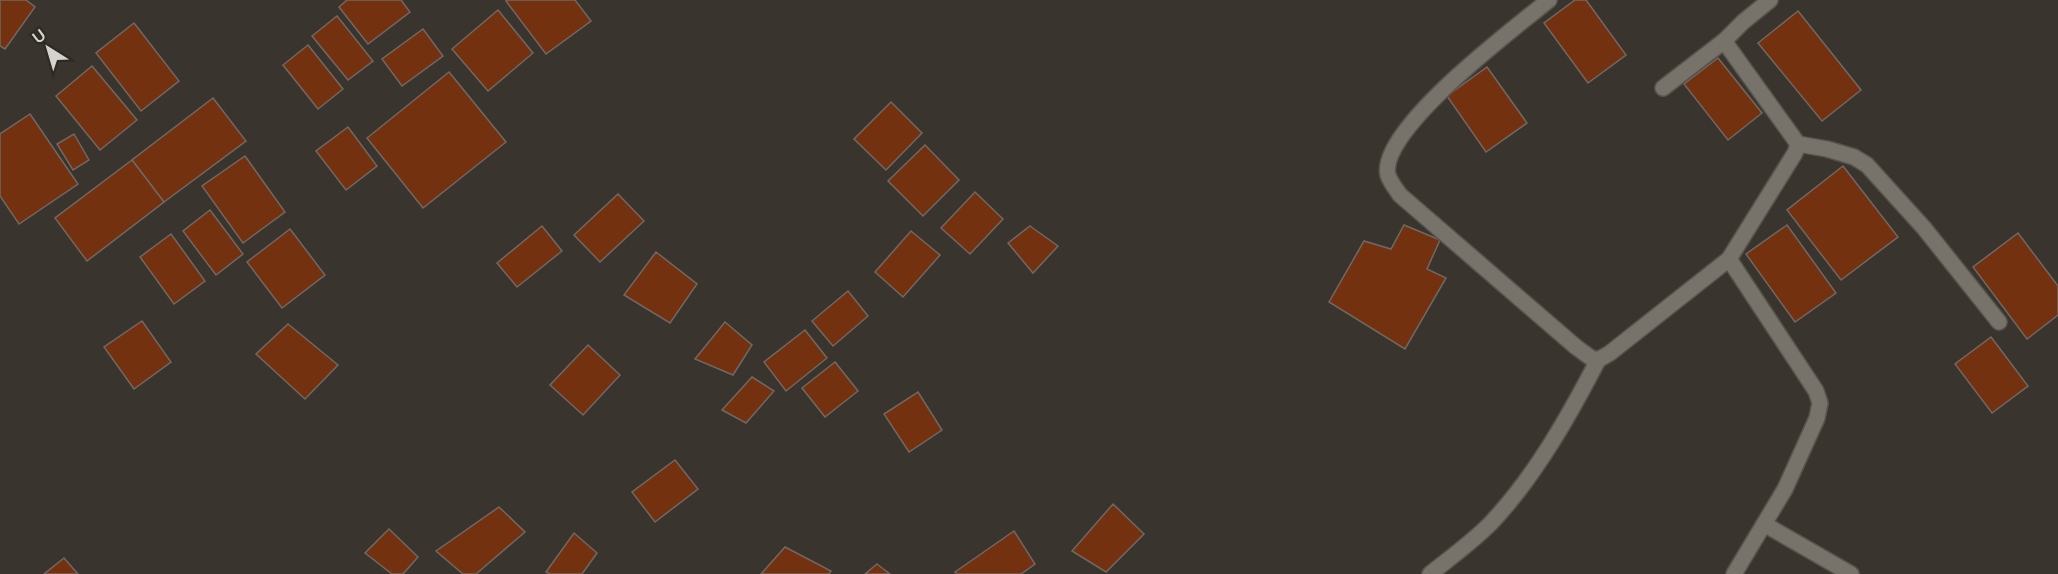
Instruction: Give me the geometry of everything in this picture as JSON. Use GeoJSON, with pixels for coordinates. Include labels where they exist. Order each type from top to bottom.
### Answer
{"type":"FeatureCollection","features":[{"type":"Feature","properties":{"kind":"street"},"geometry":{"type":"LineString","coordinates":[[1549,0],[1468,66],[1411,122],[1395,146],[1389,160],[1388,175],[1400,195],[1576,347],[1591,358],[1598,360]]}},
{"type":"Feature","properties":{"kind":"street"},"geometry":{"type":"LineString","coordinates":[[1663,88],[1724,41],[1770,0]]}},
{"type":"Feature","properties":{"kind":"street"},"geometry":{"type":"LineString","coordinates":[[1724,41],[1798,144],[1854,157],[1867,165],[1924,228],[1999,322]]}},
{"type":"Feature","properties":{"kind":"street"},"geometry":{"type":"LineString","coordinates":[[1430,574],[1489,525],[1517,492],[1582,392],[1598,360],[1729,259],[1795,153],[1798,144]]}},
{"type":"Feature","properties":{"kind":"street"},"geometry":{"type":"LineString","coordinates":[[1729,259],[1816,391],[1820,403],[1817,418],[1785,489],[1734,574]]}},
{"type":"Feature","properties":{"kind":"street"},"geometry":{"type":"LineString","coordinates":[[1764,524],[1851,574]]}},
{"type":"Feature","properties":{"kind":"building"},"geometry":{"type":"Polygon","coordinates":[[[0,0],[26,0],[35,7],[5,49],[0,46],[0,0]]]}},
{"type":"Feature","properties":{"kind":"building"},"geometry":{"type":"Polygon","coordinates":[[[347,0],[401,0],[410,12],[368,44],[339,7],[347,0]]]}},
{"type":"Feature","properties":{"kind":"building"},"geometry":{"type":"Polygon","coordinates":[[[575,0],[591,21],[546,54],[506,1],[575,0]]]}},
{"type":"Feature","properties":{"kind":"building"},"geometry":{"type":"Polygon","coordinates":[[[1575,0],[1586,0],[1626,55],[1588,83],[1544,23],[1575,0]]]}},
{"type":"Feature","properties":{"kind":"building"},"geometry":{"type":"Polygon","coordinates":[[[498,10],[533,53],[488,91],[452,49],[498,10]]]}},
{"type":"Feature","properties":{"kind":"building"},"geometry":{"type":"Polygon","coordinates":[[[1798,11],[1861,90],[1822,121],[1758,43],[1798,11]]]}},
{"type":"Feature","properties":{"kind":"building"},"geometry":{"type":"Polygon","coordinates":[[[337,16],[373,61],[348,80],[312,36],[337,16]]]}},
{"type":"Feature","properties":{"kind":"building"},"geometry":{"type":"Polygon","coordinates":[[[134,23],[179,81],[141,111],[96,53],[134,23]]]}},
{"type":"Feature","properties":{"kind":"building"},"geometry":{"type":"Polygon","coordinates":[[[423,29],[443,56],[402,86],[382,59],[423,29]]]}},
{"type":"Feature","properties":{"kind":"building"},"geometry":{"type":"Polygon","coordinates":[[[308,45],[343,89],[318,109],[283,65],[308,45]]]}},
{"type":"Feature","properties":{"kind":"building"},"geometry":{"type":"Polygon","coordinates":[[[1718,58],[1762,113],[1728,140],[1684,84],[1718,58]]]}},
{"type":"Feature","properties":{"kind":"building"},"geometry":{"type":"Polygon","coordinates":[[[92,66],[137,120],[100,150],[56,96],[92,66]]]}},
{"type":"Feature","properties":{"kind":"building"},"geometry":{"type":"Polygon","coordinates":[[[1487,67],[1527,123],[1486,152],[1447,96],[1487,67]]]}},
{"type":"Feature","properties":{"kind":"building"},"geometry":{"type":"Polygon","coordinates":[[[449,72],[506,142],[423,208],[367,138],[449,72]]]}},
{"type":"Feature","properties":{"kind":"building"},"geometry":{"type":"Polygon","coordinates":[[[213,98],[246,141],[164,202],[132,160],[213,98]]]}},
{"type":"Feature","properties":{"kind":"building"},"geometry":{"type":"Polygon","coordinates":[[[891,102],[922,133],[886,170],[854,139],[891,102]]]}},
{"type":"Feature","properties":{"kind":"building"},"geometry":{"type":"Polygon","coordinates":[[[30,114],[78,184],[19,224],[0,196],[0,134],[30,114]]]}},
{"type":"Feature","properties":{"kind":"building"},"geometry":{"type":"Polygon","coordinates":[[[348,127],[377,166],[346,190],[316,151],[348,127]]]}},
{"type":"Feature","properties":{"kind":"building"},"geometry":{"type":"Polygon","coordinates":[[[74,134],[89,160],[73,170],[57,144],[74,134]]]}},
{"type":"Feature","properties":{"kind":"building"},"geometry":{"type":"Polygon","coordinates":[[[925,145],[959,180],[923,216],[888,181],[925,145]]]}},
{"type":"Feature","properties":{"kind":"building"},"geometry":{"type":"Polygon","coordinates":[[[245,156],[285,212],[243,243],[202,186],[245,156]]]}},
{"type":"Feature","properties":{"kind":"building"},"geometry":{"type":"Polygon","coordinates":[[[132,160],[164,202],[87,261],[55,218],[132,160]]]}},
{"type":"Feature","properties":{"kind":"building"},"geometry":{"type":"Polygon","coordinates":[[[1843,166],[1898,237],[1841,280],[1787,210],[1843,166]]]}},
{"type":"Feature","properties":{"kind":"building"},"geometry":{"type":"Polygon","coordinates":[[[975,192],[1003,219],[970,254],[941,228],[975,192]]]}},
{"type":"Feature","properties":{"kind":"building"},"geometry":{"type":"Polygon","coordinates":[[[618,194],[644,221],[600,262],[574,235],[618,194]]]}},
{"type":"Feature","properties":{"kind":"building"},"geometry":{"type":"Polygon","coordinates":[[[210,210],[243,254],[216,275],[183,231],[210,210]]]}},
{"type":"Feature","properties":{"kind":"building"},"geometry":{"type":"Polygon","coordinates":[[[1404,225],[1440,240],[1427,269],[1446,278],[1405,349],[1329,302],[1364,241],[1391,249],[1404,225]]]}},
{"type":"Feature","properties":{"kind":"building"},"geometry":{"type":"Polygon","coordinates":[[[1787,225],[1836,293],[1795,322],[1746,254],[1787,225]]]}},
{"type":"Feature","properties":{"kind":"building"},"geometry":{"type":"Polygon","coordinates":[[[542,226],[562,251],[517,287],[497,263],[542,226]]]}},
{"type":"Feature","properties":{"kind":"building"},"geometry":{"type":"Polygon","coordinates":[[[1030,226],[1058,246],[1033,273],[1008,243],[1030,226]]]}},
{"type":"Feature","properties":{"kind":"building"},"geometry":{"type":"Polygon","coordinates":[[[290,229],[325,275],[282,308],[247,262],[290,229]]]}},
{"type":"Feature","properties":{"kind":"building"},"geometry":{"type":"Polygon","coordinates":[[[911,231],[940,255],[903,297],[875,272],[911,231]]]}},
{"type":"Feature","properties":{"kind":"building"},"geometry":{"type":"Polygon","coordinates":[[[2018,233],[2058,286],[2058,315],[2027,339],[1973,267],[2018,233]]]}},
{"type":"Feature","properties":{"kind":"building"},"geometry":{"type":"Polygon","coordinates":[[[171,234],[205,281],[174,304],[140,257],[171,234]]]}},
{"type":"Feature","properties":{"kind":"building"},"geometry":{"type":"Polygon","coordinates":[[[656,252],[697,284],[670,323],[624,295],[656,252]]]}},
{"type":"Feature","properties":{"kind":"building"},"geometry":{"type":"Polygon","coordinates":[[[848,291],[868,316],[833,346],[812,321],[848,291]]]}},
{"type":"Feature","properties":{"kind":"building"},"geometry":{"type":"Polygon","coordinates":[[[142,321],[171,362],[134,389],[104,347],[142,321]]]}},
{"type":"Feature","properties":{"kind":"building"},"geometry":{"type":"Polygon","coordinates":[[[725,322],[752,345],[733,375],[695,359],[725,322]]]}},
{"type":"Feature","properties":{"kind":"building"},"geometry":{"type":"Polygon","coordinates":[[[288,324],[338,365],[305,399],[256,354],[288,324]]]}},
{"type":"Feature","properties":{"kind":"building"},"geometry":{"type":"Polygon","coordinates":[[[805,330],[827,358],[786,391],[764,362],[805,330]]]}},
{"type":"Feature","properties":{"kind":"building"},"geometry":{"type":"Polygon","coordinates":[[[1991,337],[2028,386],[1992,413],[1955,364],[1991,337]]]}},
{"type":"Feature","properties":{"kind":"building"},"geometry":{"type":"Polygon","coordinates":[[[588,345],[620,375],[583,415],[550,385],[588,345]]]}},
{"type":"Feature","properties":{"kind":"building"},"geometry":{"type":"Polygon","coordinates":[[[835,362],[858,391],[825,417],[802,388],[835,362]]]}},
{"type":"Feature","properties":{"kind":"building"},"geometry":{"type":"Polygon","coordinates":[[[752,377],[774,391],[746,423],[722,410],[752,377]]]}},
{"type":"Feature","properties":{"kind":"building"},"geometry":{"type":"Polygon","coordinates":[[[918,392],[942,430],[909,452],[884,414],[918,392]]]}},
{"type":"Feature","properties":{"kind":"building"},"geometry":{"type":"Polygon","coordinates":[[[675,460],[698,489],[655,522],[632,492],[675,460]]]}},
{"type":"Feature","properties":{"kind":"building"},"geometry":{"type":"Polygon","coordinates":[[[1113,504],[1144,534],[1106,572],[1072,551],[1113,504]]]}},
{"type":"Feature","properties":{"kind":"building"},"geometry":{"type":"Polygon","coordinates":[[[499,507],[525,532],[476,574],[463,574],[436,551],[499,507]]]}},
{"type":"Feature","properties":{"kind":"building"},"geometry":{"type":"Polygon","coordinates":[[[389,529],[418,557],[403,574],[392,574],[365,553],[389,529]]]}},
{"type":"Feature","properties":{"kind":"building"},"geometry":{"type":"Polygon","coordinates":[[[1014,531],[1035,564],[1021,574],[957,574],[955,572],[1014,531]]]}},
{"type":"Feature","properties":{"kind":"building"},"geometry":{"type":"Polygon","coordinates":[[[574,533],[597,553],[582,574],[546,572],[574,533]]]}},
{"type":"Feature","properties":{"kind":"building"},"geometry":{"type":"Polygon","coordinates":[[[785,547],[831,571],[829,574],[761,574],[785,547]]]}},
{"type":"Feature","properties":{"kind":"building"},"geometry":{"type":"Polygon","coordinates":[[[64,558],[78,574],[44,574],[64,558]]]}},
{"type":"Feature","properties":{"kind":"building"},"geometry":{"type":"Polygon","coordinates":[[[877,564],[890,574],[865,574],[877,564]]]}}]}
